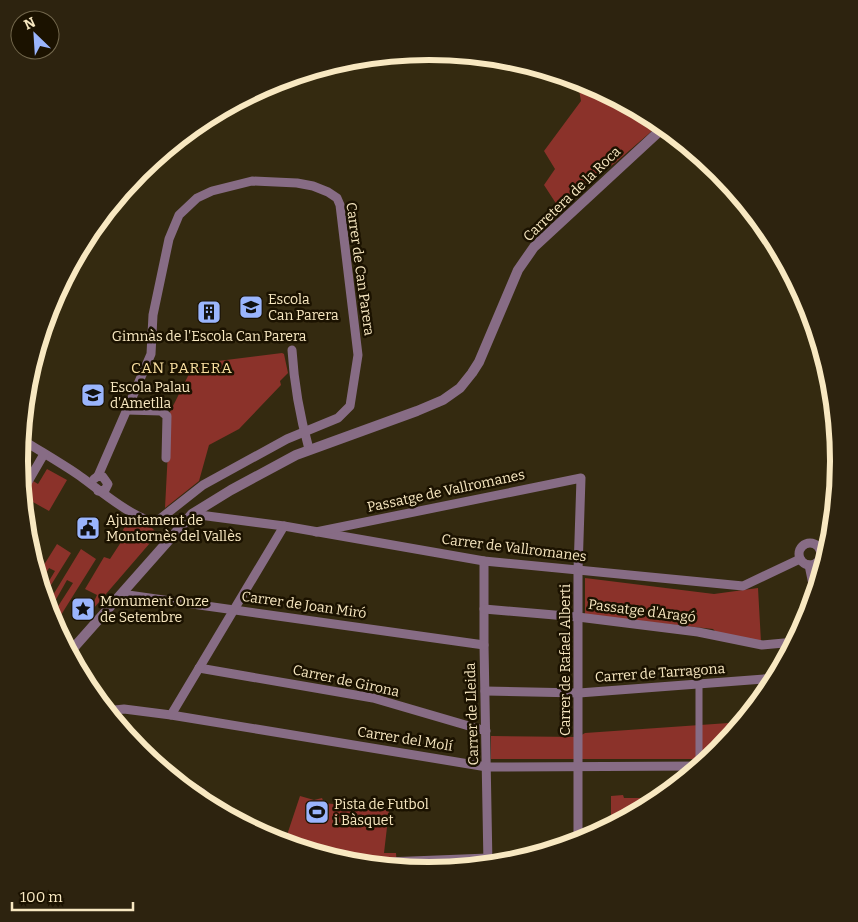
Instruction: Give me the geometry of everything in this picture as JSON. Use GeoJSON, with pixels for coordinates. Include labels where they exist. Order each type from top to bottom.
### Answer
{"type":"FeatureCollection","features":[{"type":"Feature","properties":{"kind":"street","name":"Carretera de la Roca"},"geometry":{"type":"LineString","coordinates":[[309,450],[417,411],[452,395],[466,381],[479,362],[518,270],[534,247],[659,132]]}},
{"type":"Feature","properties":{"kind":"street","name":"Carrer de Can Parera"},"geometry":{"type":"LineString","coordinates":[[252,181],[297,183],[313,186],[328,192],[336,198],[340,205],[358,354],[350,406],[338,418],[304,432],[286,439],[203,485],[156,522],[148,521],[112,499],[96,483],[151,354],[153,315],[169,239],[179,215],[198,198],[212,191],[252,181]]}},
{"type":"Feature","properties":{"kind":"street"},"geometry":{"type":"LineString","coordinates":[[74,648],[192,514],[231,490],[309,450],[304,432],[292,350]]}},
{"type":"Feature","properties":{"kind":"street"},"geometry":{"type":"LineString","coordinates":[[127,410],[161,411],[168,416],[166,458]]}},
{"type":"Feature","properties":{"kind":"street"},"geometry":{"type":"LineString","coordinates":[[28,444],[78,475],[96,483]]}},
{"type":"Feature","properties":{"kind":"street"},"geometry":{"type":"LineString","coordinates":[[28,482],[44,454]]}},
{"type":"Feature","properties":{"kind":"street","name":"Passatge de Vallromanes"},"geometry":{"type":"LineString","coordinates":[[316,532],[581,478]]}},
{"type":"Feature","properties":{"kind":"street","name":"Carrer de Rafael Alberti"},"geometry":{"type":"LineString","coordinates":[[578,834],[578,570],[581,478]]}},
{"type":"Feature","properties":{"kind":"street","name":"Carrer de Vallromanes"},"geometry":{"type":"LineString","coordinates":[[192,514],[284,526],[484,561],[743,586],[800,559]]}},
{"type":"Feature","properties":{"kind":"street"},"geometry":{"type":"LineString","coordinates":[[172,715],[284,526]]}},
{"type":"Feature","properties":{"kind":"street"},"geometry":{"type":"LineString","coordinates":[[812,580],[809,565],[800,559],[800,549],[806,544],[816,545],[820,550]]}},
{"type":"Feature","properties":{"kind":"street","name":"Carrer de Lleida"},"geometry":{"type":"LineString","coordinates":[[484,561],[488,858]]}},
{"type":"Feature","properties":{"kind":"street"},"geometry":{"type":"LineString","coordinates":[[809,565],[818,562]]}},
{"type":"Feature","properties":{"kind":"street","name":"Carrer de Joan Miró"},"geometry":{"type":"LineString","coordinates":[[121,594],[484,645]]}},
{"type":"Feature","properties":{"kind":"street","name":"Passatge d'Aragó"},"geometry":{"type":"LineString","coordinates":[[484,610],[578,617],[713,634],[762,645],[787,643]]}},
{"type":"Feature","properties":{"kind":"street","name":"Carrer de Girona"},"geometry":{"type":"LineString","coordinates":[[199,668],[373,698],[486,731]]}},
{"type":"Feature","properties":{"kind":"street","name":"Carrer de Tarragona"},"geometry":{"type":"LineString","coordinates":[[485,692],[578,693],[766,679]]}},
{"type":"Feature","properties":{"kind":"street"},"geometry":{"type":"LineString","coordinates":[[699,684],[700,757]]}},
{"type":"Feature","properties":{"kind":"street","name":"Carrer del Molí"},"geometry":{"type":"LineString","coordinates":[[114,710],[124,709],[172,715],[488,767],[690,766]]}},
{"type":"Feature","properties":{"kind":"street"},"geometry":{"type":"LineString","coordinates":[[394,861],[464,861]]}},
{"type":"Feature","properties":{"kind":"shaded area"},"geometry":{"type":"Polygon","coordinates":[[[579,88],[630,113],[654,129],[615,163],[557,205],[544,185],[555,169],[544,151],[581,101],[579,88]]]}},
{"type":"Feature","properties":{"kind":"shaded area"},"geometry":{"type":"Polygon","coordinates":[[[284,354],[288,373],[280,381],[281,385],[239,429],[209,445],[199,481],[165,508],[170,412],[194,364],[284,354]]]}},
{"type":"Feature","properties":{"kind":"shaded area"},"geometry":{"type":"Polygon","coordinates":[[[47,469],[67,480],[49,511],[30,500],[28,489],[33,481],[38,484],[47,469]]]}},
{"type":"Feature","properties":{"kind":"shaded area"},"geometry":{"type":"Polygon","coordinates":[[[131,517],[152,528],[156,532],[156,536],[87,616],[97,595],[85,589],[104,557],[110,559],[125,536],[121,533],[131,517]]]}},
{"type":"Feature","properties":{"kind":"shaded area"},"geometry":{"type":"Polygon","coordinates":[[[57,544],[71,553],[49,589],[47,584],[55,571],[49,568],[44,576],[42,568],[57,544]]]}},
{"type":"Feature","properties":{"kind":"shaded area"},"geometry":{"type":"Polygon","coordinates":[[[81,549],[96,559],[61,615],[56,609],[73,583],[67,580],[54,603],[52,597],[81,549]]]}},
{"type":"Feature","properties":{"kind":"shaded area"},"geometry":{"type":"Polygon","coordinates":[[[585,578],[714,594],[758,588],[761,642],[718,634],[713,629],[585,615],[585,578]]]}},
{"type":"Feature","properties":{"kind":"shaded area"},"geometry":{"type":"Polygon","coordinates":[[[734,723],[698,759],[491,759],[491,736],[578,737],[585,733],[734,723]]]}},
{"type":"Feature","properties":{"kind":"shaded area"},"geometry":{"type":"Polygon","coordinates":[[[623,795],[624,798],[647,798],[611,819],[611,796],[623,795]]]}},
{"type":"Feature","properties":{"kind":"shaded area"},"geometry":{"type":"Polygon","coordinates":[[[300,796],[314,800],[322,798],[324,803],[389,810],[384,853],[396,853],[397,861],[351,855],[325,849],[274,831],[287,835],[300,796]]]}},
{"type":"Feature","properties":{"kind":"place","name":"Escola Can Parera"},"geometry":{"type":"Point","coordinates":[251,307]}},
{"type":"Feature","properties":{"kind":"place","name":"Gimnàs de l'Escola Can Parera"},"geometry":{"type":"Point","coordinates":[209,312]}},
{"type":"Feature","properties":{"kind":"place","name":"Escola Palau d'Ametlla"},"geometry":{"type":"Point","coordinates":[93,395]}},
{"type":"Feature","properties":{"kind":"place","name":"Ajuntament de Montornès del Vallès"},"geometry":{"type":"Point","coordinates":[88,528]}},
{"type":"Feature","properties":{"kind":"place","name":"Monument Onze de Setembre"},"geometry":{"type":"Point","coordinates":[83,609]}},
{"type":"Feature","properties":{"kind":"place","name":"Pista de Futbol i Bàsquet"},"geometry":{"type":"Point","coordinates":[317,812]}},
{"type":"Feature","properties":{"kind":"district","name":"CAN PARERA"},"geometry":{"type":"Point","coordinates":[182,368]}}]}
